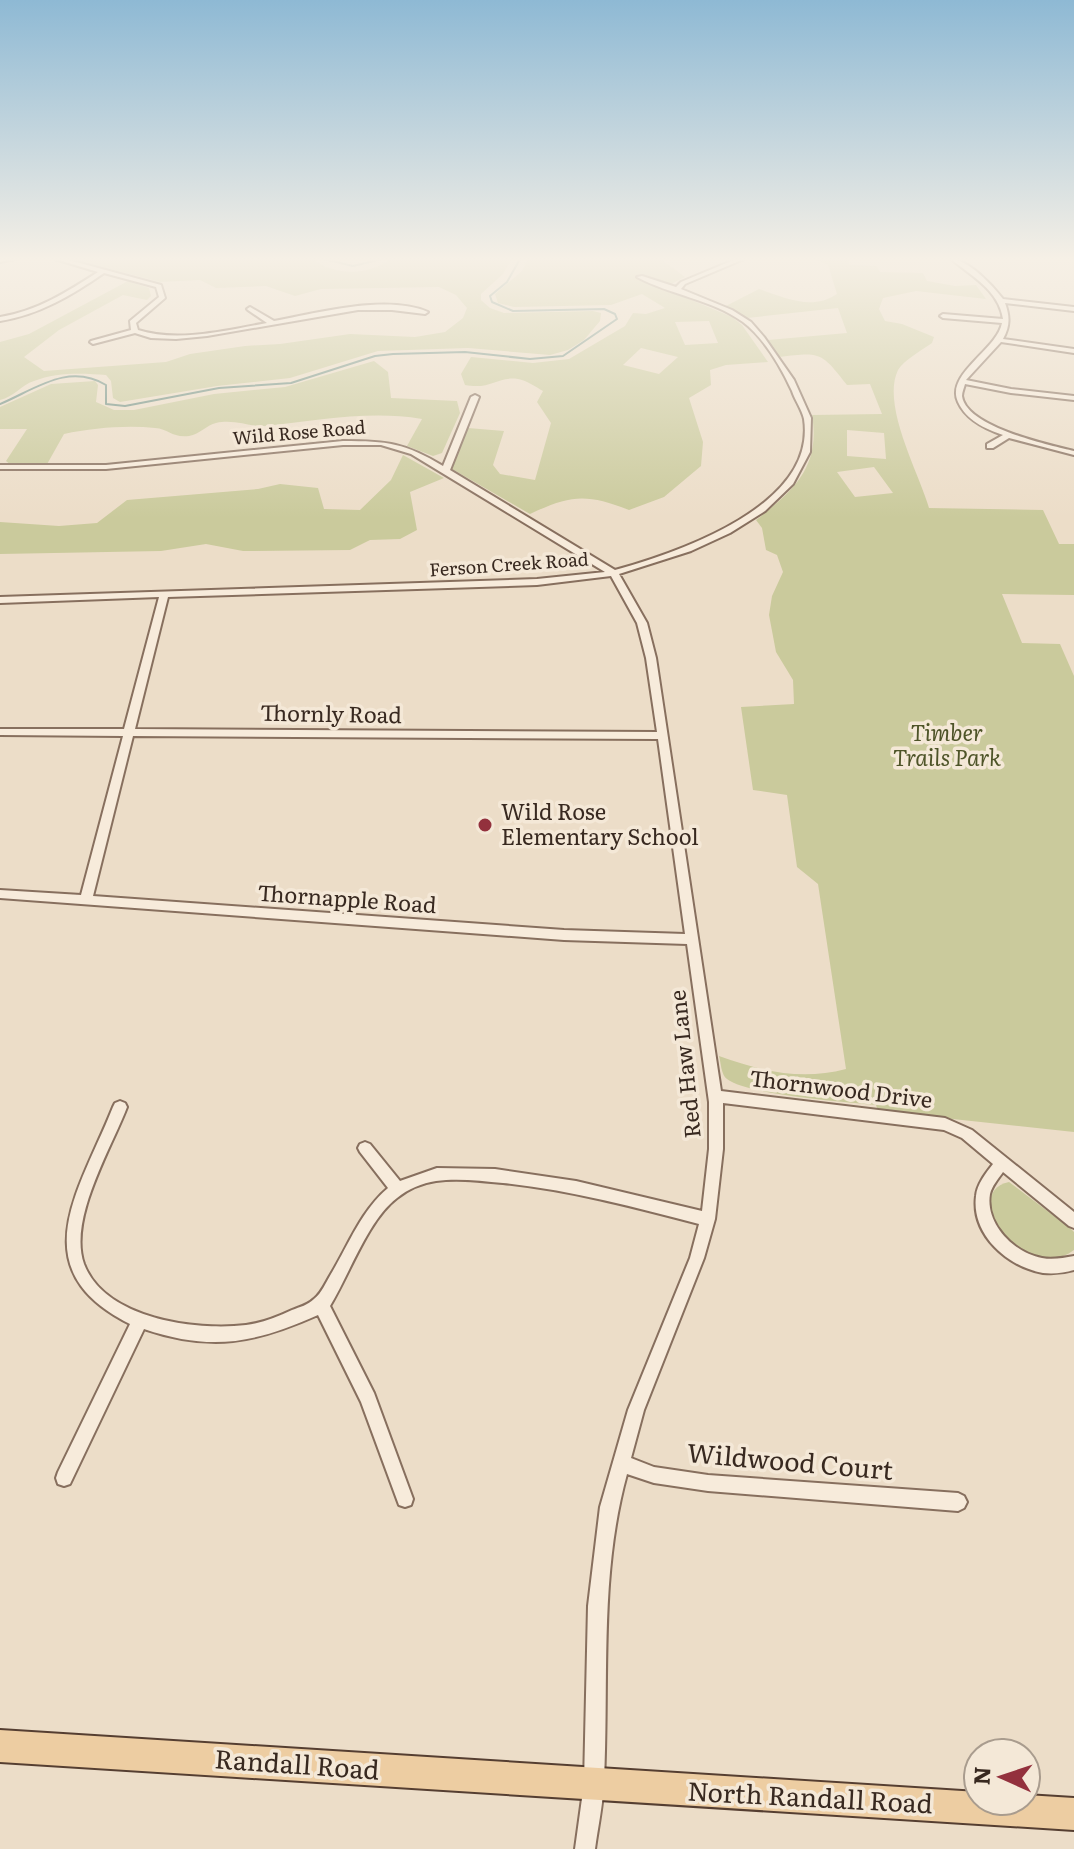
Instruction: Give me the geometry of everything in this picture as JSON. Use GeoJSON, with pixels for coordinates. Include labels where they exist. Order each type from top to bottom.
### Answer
{"type":"FeatureCollection","features":[{"type":"Feature","properties":{"kind":"main road","name":"Randall Road"},"geometry":{"type":"LineString","coordinates":[[0,1746],[594,1784]]}},
{"type":"Feature","properties":{"kind":"main road","name":"North Randall Road"},"geometry":{"type":"LineString","coordinates":[[594,1784],[1074,1814]]}},
{"type":"Feature","properties":{"kind":"street","name":"Ferson Creek Road"},"geometry":{"type":"LineString","coordinates":[[0,600],[507,584],[614,573],[682,550],[747,519],[792,482],[808,452],[809,417],[804,403],[765,345]]}},
{"type":"Feature","properties":{"kind":"street"},"geometry":{"type":"LineString","coordinates":[[994,345],[962,381],[959,390],[966,408],[981,422],[1007,436],[1074,453]]}},
{"type":"Feature","properties":{"kind":"street"},"geometry":{"type":"LineString","coordinates":[[1035,345],[1074,351]]}},
{"type":"Feature","properties":{"kind":"street"},"geometry":{"type":"LineString","coordinates":[[962,381],[1011,391],[1074,398]]}},
{"type":"Feature","properties":{"kind":"street"},"geometry":{"type":"LineString","coordinates":[[446,470],[475,397]]}},
{"type":"Feature","properties":{"kind":"street"},"geometry":{"type":"LineString","coordinates":[[990,446],[1007,436]]}},
{"type":"Feature","properties":{"kind":"street","name":"Wild Rose Road"},"geometry":{"type":"LineString","coordinates":[[0,467],[106,467],[363,442],[397,446],[446,470],[614,573]]}},
{"type":"Feature","properties":{"kind":"street","name":"Red Haw Lane"},"geometry":{"type":"LineString","coordinates":[[585,1849],[594,1784],[599,1580],[609,1507],[636,1410],[697,1258],[708,1219],[716,1149],[715,1096],[662,736],[642,623],[614,573]]}},
{"type":"Feature","properties":{"kind":"street"},"geometry":{"type":"LineString","coordinates":[[86,899],[164,595]]}},
{"type":"Feature","properties":{"kind":"street","name":"Thornly Road"},"geometry":{"type":"LineString","coordinates":[[0,732],[662,736]]}},
{"type":"Feature","properties":{"kind":"street","name":"Thornapple Road"},"geometry":{"type":"LineString","coordinates":[[0,894],[564,935],[692,939]]}},
{"type":"Feature","properties":{"kind":"street","name":"Thornwood Drive"},"geometry":{"type":"LineString","coordinates":[[715,1096],[945,1124],[967,1134],[1074,1221]]}},
{"type":"Feature","properties":{"kind":"street"},"geometry":{"type":"LineString","coordinates":[[120,1107],[79,1210],[73,1238],[78,1263],[90,1286],[105,1304],[139,1322],[189,1331],[242,1333],[278,1325],[321,1304],[372,1213],[396,1187],[430,1176],[454,1173],[543,1180],[708,1219]]}},
{"type":"Feature","properties":{"kind":"street"},"geometry":{"type":"LineString","coordinates":[[365,1148],[396,1187]]}},
{"type":"Feature","properties":{"kind":"street"},"geometry":{"type":"LineString","coordinates":[[1003,1162],[983,1193],[985,1215],[997,1237],[1006,1248],[1030,1262],[1056,1267],[1074,1263]]}},
{"type":"Feature","properties":{"kind":"street"},"geometry":{"type":"LineString","coordinates":[[321,1304],[368,1399],[405,1499]]}},
{"type":"Feature","properties":{"kind":"street"},"geometry":{"type":"LineString","coordinates":[[64,1478],[139,1322]]}},
{"type":"Feature","properties":{"kind":"street","name":"Wildwood Court"},"geometry":{"type":"LineString","coordinates":[[620,1463],[654,1475],[708,1483],[958,1502]]}},
{"type":"Feature","properties":{"kind":"green space"},"geometry":{"type":"Polygon","coordinates":[[[0,345],[39,345],[24,357],[44,371],[166,362],[190,354],[245,346],[576,345],[550,355],[468,348],[378,351],[290,378],[120,402],[113,398],[111,381],[106,375],[60,375],[29,383],[0,400],[0,345]]]}},
{"type":"Feature","properties":{"kind":"green space"},"geometry":{"type":"Polygon","coordinates":[[[592,345],[756,345],[768,362],[726,365],[710,370],[711,385],[689,398],[703,442],[701,466],[664,497],[629,510],[578,498],[530,514],[452,469],[468,428],[504,431],[493,465],[500,474],[535,480],[551,423],[537,402],[543,391],[528,382],[505,379],[481,386],[465,385],[461,374],[471,357],[533,363],[569,359],[592,345]],[[641,348],[623,365],[659,374],[678,357],[641,348]]]}},
{"type":"Feature","properties":{"kind":"green space","name":"Timber Trails Park"},"geometry":{"type":"Polygon","coordinates":[[[771,345],[929,345],[898,370],[894,401],[903,439],[929,508],[1043,510],[1059,544],[1074,544],[1074,595],[1002,594],[1022,643],[1060,644],[1074,676],[1074,1132],[878,1111],[876,1105],[822,1100],[738,1085],[722,1072],[719,1056],[781,1073],[813,1074],[846,1069],[818,884],[797,867],[787,795],[753,790],[741,707],[794,704],[793,680],[776,652],[769,615],[772,596],[783,572],[777,555],[766,550],[762,528],[756,520],[782,499],[808,463],[814,433],[812,415],[882,414],[870,384],[847,385],[819,357],[779,357],[771,345]],[[847,430],[847,456],[886,459],[884,433],[847,430]],[[874,467],[837,472],[855,497],[893,493],[874,467]]]}},
{"type":"Feature","properties":{"kind":"green space"},"geometry":{"type":"Polygon","coordinates":[[[374,361],[388,372],[391,398],[457,401],[460,413],[442,453],[433,456],[407,446],[422,419],[363,416],[264,426],[223,422],[189,436],[144,427],[86,430],[64,434],[46,466],[11,465],[6,461],[27,429],[0,429],[0,407],[51,384],[95,381],[98,385],[96,402],[114,410],[134,410],[214,394],[285,387],[374,361]]]}},
{"type":"Feature","properties":{"kind":"green space"},"geometry":{"type":"Polygon","coordinates":[[[403,455],[444,478],[410,492],[417,530],[400,539],[370,540],[350,550],[243,551],[206,544],[161,551],[0,554],[0,522],[59,526],[97,523],[127,500],[258,489],[280,484],[318,488],[324,509],[360,510],[391,480],[403,455]]]}},
{"type":"Feature","properties":{"kind":"green space"},"geometry":{"type":"Polygon","coordinates":[[[1009,1182],[1074,1232],[1074,1250],[1055,1258],[1036,1257],[1018,1248],[1004,1234],[994,1218],[990,1202],[995,1190],[1009,1182]]]}},
{"type":"Feature","properties":{"kind":"waterway"},"geometry":{"type":"LineString","coordinates":[[0,404],[65,377],[78,376],[106,385],[106,404],[125,406],[219,388],[291,383],[375,356],[465,352],[530,359],[563,356],[579,345]]}},
{"type":"Feature","properties":{"kind":"place","name":"Wild Rose Elementary School"},"geometry":{"type":"Point","coordinates":[485,825]}}]}
